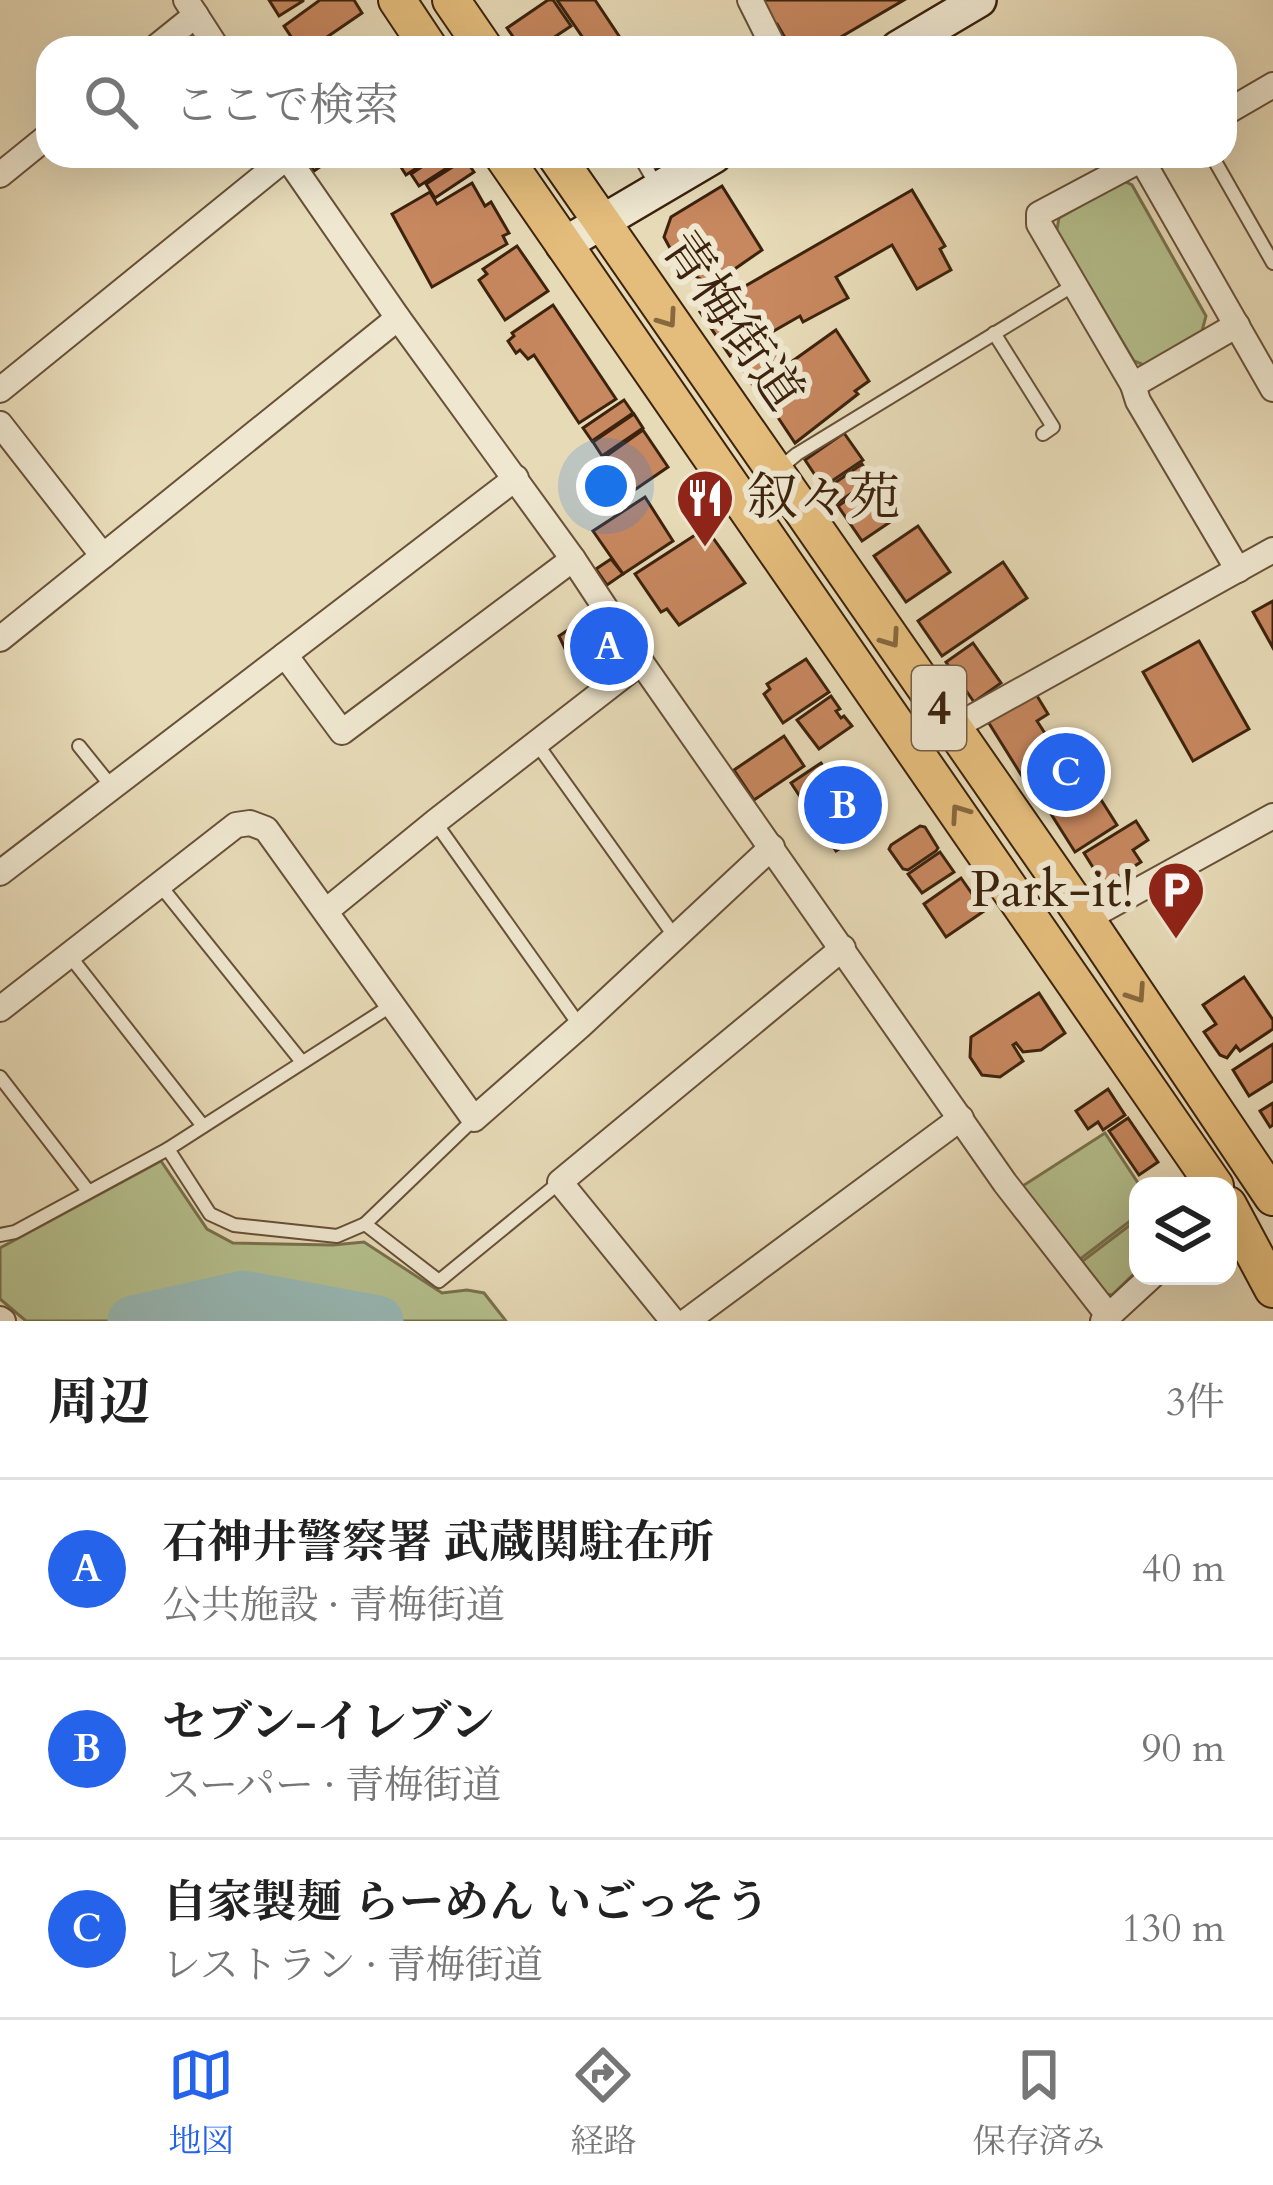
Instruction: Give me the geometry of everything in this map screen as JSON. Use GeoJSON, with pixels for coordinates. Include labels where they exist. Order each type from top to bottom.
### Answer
{"type":"FeatureCollection","features":[{"type":"Feature","properties":{"kind":"main road"},"geometry":{"type":"LineString","coordinates":[[397,0],[421,36]]}},
{"type":"Feature","properties":{"kind":"main road"},"geometry":{"type":"LineString","coordinates":[[451,0],[476,36]]}},
{"type":"Feature","properties":{"kind":"main road","name":"青梅街道"},"geometry":{"type":"LineString","coordinates":[[516,168],[563,245],[1209,1177]]}},
{"type":"Feature","properties":{"kind":"main road","name":"青梅街道"},"geometry":{"type":"LineString","coordinates":[[564,168],[1268,1177]]}},
{"type":"Feature","properties":{"kind":"main road"},"geometry":{"type":"LineString","coordinates":[[1237,1223],[1273,1289]]}},
{"type":"Feature","properties":{"kind":"street"},"geometry":{"type":"LineString","coordinates":[[750,0],[768,36]]}},
{"type":"Feature","properties":{"kind":"street"},"geometry":{"type":"LineString","coordinates":[[918,36],[980,0]]}},
{"type":"Feature","properties":{"kind":"street"},"geometry":{"type":"LineString","coordinates":[[166,36],[191,7],[209,36]]}},
{"type":"Feature","properties":{"kind":"street"},"geometry":{"type":"LineString","coordinates":[[1237,106],[1273,86]]}},
{"type":"Feature","properties":{"kind":"street"},"geometry":{"type":"LineString","coordinates":[[0,175],[36,146]]}},
{"type":"Feature","properties":{"kind":"street"},"geometry":{"type":"LineString","coordinates":[[0,390],[271,168]]}},
{"type":"Feature","properties":{"kind":"street"},"geometry":{"type":"LineString","coordinates":[[294,168],[573,559],[1005,1183],[1106,1318],[1142,1285]]}},
{"type":"Feature","properties":{"kind":"street"},"geometry":{"type":"LineString","coordinates":[[1126,168],[1039,214],[1039,224],[1238,570]]}},
{"type":"Feature","properties":{"kind":"street"},"geometry":{"type":"LineString","coordinates":[[1151,168],[1273,389]]}},
{"type":"Feature","properties":{"kind":"street"},"geometry":{"type":"LineString","coordinates":[[563,245],[601,223],[656,172]]}},
{"type":"Feature","properties":{"kind":"street"},"geometry":{"type":"LineString","coordinates":[[0,639],[398,318]]}},
{"type":"Feature","properties":{"kind":"street"},"geometry":{"type":"LineString","coordinates":[[1133,385],[1237,325]]}},
{"type":"Feature","properties":{"kind":"street"},"geometry":{"type":"LineString","coordinates":[[0,424],[103,556]]}},
{"type":"Feature","properties":{"kind":"street"},"geometry":{"type":"LineString","coordinates":[[0,874],[516,478]]}},
{"type":"Feature","properties":{"kind":"street"},"geometry":{"type":"LineString","coordinates":[[953,728],[1273,550]]}},
{"type":"Feature","properties":{"kind":"street"},"geometry":{"type":"LineString","coordinates":[[285,655],[342,732],[573,559]]}},
{"type":"Feature","properties":{"kind":"street"},"geometry":{"type":"LineString","coordinates":[[326,911],[641,662]]}},
{"type":"Feature","properties":{"kind":"street"},"geometry":{"type":"LineString","coordinates":[[1087,920],[1273,816]]}},
{"type":"Feature","properties":{"kind":"street"},"geometry":{"type":"LineString","coordinates":[[0,1009],[236,825],[250,824],[266,829],[474,1119],[772,847]]}},
{"type":"Feature","properties":{"kind":"street"},"geometry":{"type":"LineString","coordinates":[[673,1321],[560,1182],[843,948]]}},
{"type":"Feature","properties":{"kind":"street"},"geometry":{"type":"LineString","coordinates":[[687,1321],[961,1118]]}},
{"type":"Feature","properties":{"kind":"lane"},"geometry":{"type":"LineString","coordinates":[[1219,168],[1273,263]]}},
{"type":"Feature","properties":{"kind":"lane"},"geometry":{"type":"LineString","coordinates":[[774,472],[1074,285]]}},
{"type":"Feature","properties":{"kind":"lane"},"geometry":{"type":"LineString","coordinates":[[994,333],[1054,427],[1043,434]]}},
{"type":"Feature","properties":{"kind":"lane"},"geometry":{"type":"LineString","coordinates":[[537,744],[675,937]]}},
{"type":"Feature","properties":{"kind":"lane"},"geometry":{"type":"LineString","coordinates":[[79,746],[113,788]]}},
{"type":"Feature","properties":{"kind":"lane"},"geometry":{"type":"LineString","coordinates":[[435,822],[580,1025]]}},
{"type":"Feature","properties":{"kind":"lane"},"geometry":{"type":"LineString","coordinates":[[159,884],[302,1062]]}},
{"type":"Feature","properties":{"kind":"lane"},"geometry":{"type":"LineString","coordinates":[[68,955],[203,1126]]}},
{"type":"Feature","properties":{"kind":"lane"},"geometry":{"type":"LineString","coordinates":[[0,1235],[15,1232],[168,1149],[393,1004]]}},
{"type":"Feature","properties":{"kind":"lane"},"geometry":{"type":"LineString","coordinates":[[0,1077],[88,1191]]}},
{"type":"Feature","properties":{"kind":"lane"},"geometry":{"type":"LineString","coordinates":[[168,1149],[210,1214],[234,1225],[337,1235],[365,1224],[474,1119]]}},
{"type":"Feature","properties":{"kind":"lane"},"geometry":{"type":"LineString","coordinates":[[365,1224],[439,1281],[560,1182]]}},
{"type":"Feature","properties":{"kind":"green space"},"geometry":{"type":"Polygon","coordinates":[[[1124,181],[1132,185],[1206,316],[1202,331],[1144,365],[1134,361],[1056,235],[1059,218],[1124,181]]]}},
{"type":"Feature","properties":{"kind":"green space"},"geometry":{"type":"Polygon","coordinates":[[[1105,1133],[1134,1177],[1129,1177],[1129,1222],[1079,1260],[1021,1187],[1105,1133]]]}},
{"type":"Feature","properties":{"kind":"green space"},"geometry":{"type":"Polygon","coordinates":[[[161,1161],[207,1229],[233,1243],[364,1242],[442,1293],[484,1293],[506,1321],[26,1321],[0,1299],[0,1248],[161,1161]]]}},
{"type":"Feature","properties":{"kind":"green space"},"geometry":{"type":"Polygon","coordinates":[[[1129,1226],[1129,1279],[1112,1295],[1105,1294],[1080,1263],[1129,1226]]]}},
{"type":"Feature","properties":{"kind":"building"},"geometry":{"type":"Polygon","coordinates":[[[269,0],[303,0],[303,1],[279,16],[269,0]]]}},
{"type":"Feature","properties":{"kind":"building"},"geometry":{"type":"Polygon","coordinates":[[[320,0],[354,0],[362,13],[328,36],[291,36],[284,26],[320,0]]]}},
{"type":"Feature","properties":{"kind":"building"},"geometry":{"type":"Polygon","coordinates":[[[548,0],[553,0],[571,26],[556,36],[513,36],[507,28],[548,0]]]}},
{"type":"Feature","properties":{"kind":"building"},"geometry":{"type":"Polygon","coordinates":[[[557,0],[595,0],[619,36],[582,36],[557,0]]]}},
{"type":"Feature","properties":{"kind":"building"},"geometry":{"type":"Polygon","coordinates":[[[759,0],[904,0],[842,36],[784,36],[759,0]]]}},
{"type":"Feature","properties":{"kind":"building"},"geometry":{"type":"Polygon","coordinates":[[[420,168],[447,168],[419,186],[411,174],[420,168]]]}},
{"type":"Feature","properties":{"kind":"building"},"geometry":{"type":"Polygon","coordinates":[[[451,168],[474,172],[435,198],[426,184],[451,168]]]}},
{"type":"Feature","properties":{"kind":"building"},"geometry":{"type":"Polygon","coordinates":[[[472,183],[485,206],[491,202],[509,233],[503,236],[507,244],[432,287],[392,214],[430,192],[437,204],[472,183]]]}},
{"type":"Feature","properties":{"kind":"building"},"geometry":{"type":"Polygon","coordinates":[[[722,186],[762,250],[726,275],[702,280],[680,267],[664,237],[671,217],[722,186]]]}},
{"type":"Feature","properties":{"kind":"building"},"geometry":{"type":"Polygon","coordinates":[[[912,190],[945,246],[940,249],[951,270],[917,289],[892,245],[836,277],[848,298],[803,322],[800,316],[730,356],[700,312],[912,190]]]}},
{"type":"Feature","properties":{"kind":"building"},"geometry":{"type":"Polygon","coordinates":[[[517,246],[548,291],[505,320],[479,280],[487,274],[483,269],[517,246]]]}},
{"type":"Feature","properties":{"kind":"building"},"geometry":{"type":"Polygon","coordinates":[[[553,305],[616,399],[579,423],[534,355],[528,359],[520,350],[516,353],[508,341],[512,333],[553,305]]]}},
{"type":"Feature","properties":{"kind":"building"},"geometry":{"type":"Polygon","coordinates":[[[836,330],[869,381],[795,443],[771,407],[785,397],[777,385],[792,373],[787,365],[836,330]]]}},
{"type":"Feature","properties":{"kind":"building"},"geometry":{"type":"Polygon","coordinates":[[[770,342],[786,366],[754,387],[738,362],[770,342]]]}},
{"type":"Feature","properties":{"kind":"building"},"geometry":{"type":"Polygon","coordinates":[[[624,400],[633,413],[592,441],[583,428],[624,400]]]}},
{"type":"Feature","properties":{"kind":"building"},"geometry":{"type":"Polygon","coordinates":[[[634,414],[643,428],[602,456],[593,442],[634,414]]]}},
{"type":"Feature","properties":{"kind":"building"},"geometry":{"type":"Polygon","coordinates":[[[643,430],[668,467],[617,502],[592,466],[643,430]]]}},
{"type":"Feature","properties":{"kind":"building"},"geometry":{"type":"Polygon","coordinates":[[[844,433],[863,460],[823,487],[805,460],[844,433]]]}},
{"type":"Feature","properties":{"kind":"building"},"geometry":{"type":"Polygon","coordinates":[[[862,464],[872,479],[836,504],[826,489],[862,464]]]}},
{"type":"Feature","properties":{"kind":"building"},"geometry":{"type":"Polygon","coordinates":[[[866,487],[890,522],[862,541],[838,506],[866,487]]]}},
{"type":"Feature","properties":{"kind":"building"},"geometry":{"type":"Polygon","coordinates":[[[645,497],[673,541],[623,574],[593,531],[645,497]]]}},
{"type":"Feature","properties":{"kind":"building"},"geometry":{"type":"Polygon","coordinates":[[[918,526],[950,572],[906,602],[874,556],[918,526]]]}},
{"type":"Feature","properties":{"kind":"building"},"geometry":{"type":"Polygon","coordinates":[[[706,528],[745,583],[679,625],[667,609],[661,612],[635,574],[706,528]]]}},
{"type":"Feature","properties":{"kind":"building"},"geometry":{"type":"Polygon","coordinates":[[[611,559],[623,574],[607,585],[596,569],[611,559]]]}},
{"type":"Feature","properties":{"kind":"building"},"geometry":{"type":"Polygon","coordinates":[[[1003,562],[1027,598],[942,656],[918,621],[1003,562]]]}},
{"type":"Feature","properties":{"kind":"building"},"geometry":{"type":"Polygon","coordinates":[[[1273,601],[1273,648],[1253,612],[1273,601]]]}},
{"type":"Feature","properties":{"kind":"building"},"geometry":{"type":"Polygon","coordinates":[[[583,620],[599,645],[610,637],[619,650],[592,667],[579,653],[570,659],[559,636],[583,620]]]}},
{"type":"Feature","properties":{"kind":"building"},"geometry":{"type":"Polygon","coordinates":[[[1199,641],[1249,729],[1193,761],[1143,672],[1199,641]]]}},
{"type":"Feature","properties":{"kind":"building"},"geometry":{"type":"Polygon","coordinates":[[[973,643],[1001,683],[974,702],[946,662],[973,643]]]}},
{"type":"Feature","properties":{"kind":"building"},"geometry":{"type":"Polygon","coordinates":[[[806,659],[829,692],[783,723],[764,694],[770,689],[767,684],[806,659]]]}},
{"type":"Feature","properties":{"kind":"building"},"geometry":{"type":"Polygon","coordinates":[[[1034,691],[1048,714],[1037,721],[1061,758],[1025,781],[987,720],[1034,691]]]}},
{"type":"Feature","properties":{"kind":"building"},"geometry":{"type":"Polygon","coordinates":[[[831,696],[840,709],[836,711],[852,726],[819,749],[797,720],[831,696]]]}},
{"type":"Feature","properties":{"kind":"building"},"geometry":{"type":"Polygon","coordinates":[[[784,736],[804,766],[754,800],[734,770],[784,736]]]}},
{"type":"Feature","properties":{"kind":"building"},"geometry":{"type":"Polygon","coordinates":[[[1072,760],[1088,786],[1067,799],[1060,789],[1042,800],[1032,785],[1072,760]]]}},
{"type":"Feature","properties":{"kind":"building"},"geometry":{"type":"Polygon","coordinates":[[[821,763],[867,831],[836,851],[791,783],[821,763]]]}},
{"type":"Feature","properties":{"kind":"building"},"geometry":{"type":"Polygon","coordinates":[[[1093,787],[1117,825],[1075,852],[1051,814],[1093,787]]]}},
{"type":"Feature","properties":{"kind":"building"},"geometry":{"type":"Polygon","coordinates":[[[1136,821],[1148,840],[1133,850],[1141,862],[1104,885],[1084,853],[1136,821]]]}},
{"type":"Feature","properties":{"kind":"building"},"geometry":{"type":"Polygon","coordinates":[[[920,826],[938,848],[903,869],[889,849],[920,826]]]}},
{"type":"Feature","properties":{"kind":"building"},"geometry":{"type":"Polygon","coordinates":[[[940,852],[954,872],[922,893],[908,874],[940,852]]]}},
{"type":"Feature","properties":{"kind":"building"},"geometry":{"type":"Polygon","coordinates":[[[961,878],[984,911],[946,937],[924,904],[961,878]]]}},
{"type":"Feature","properties":{"kind":"building"},"geometry":{"type":"Polygon","coordinates":[[[1244,977],[1273,1020],[1273,1029],[1240,1051],[1236,1046],[1227,1058],[1204,1032],[1216,1024],[1203,1005],[1244,977]]]}},
{"type":"Feature","properties":{"kind":"building"},"geometry":{"type":"Polygon","coordinates":[[[1039,993],[1065,1033],[1041,1050],[1023,1052],[1016,1043],[1023,1061],[1000,1077],[982,1075],[970,1057],[971,1037],[1039,993]]]}},
{"type":"Feature","properties":{"kind":"building"},"geometry":{"type":"Polygon","coordinates":[[[1273,1044],[1273,1081],[1249,1096],[1233,1070],[1273,1044]]]}},
{"type":"Feature","properties":{"kind":"building"},"geometry":{"type":"Polygon","coordinates":[[[1108,1089],[1125,1115],[1103,1130],[1098,1122],[1088,1129],[1076,1111],[1108,1089]]]}},
{"type":"Feature","properties":{"kind":"building"},"geometry":{"type":"Polygon","coordinates":[[[1273,1103],[1273,1125],[1270,1127],[1260,1111],[1273,1103]]]}},
{"type":"Feature","properties":{"kind":"building"},"geometry":{"type":"Polygon","coordinates":[[[1128,1118],[1158,1162],[1139,1175],[1109,1131],[1128,1118]]]}},
{"type":"Feature","properties":{"kind":"waterway"},"geometry":{"type":"LineString","coordinates":[[133,1321],[243,1296],[378,1321]]}},
{"type":"Feature","properties":{"kind":"place","name":"叙々苑"},"geometry":{"type":"Point","coordinates":[705,549]}},
{"type":"Feature","properties":{"kind":"place","name":"石神井警察署 武蔵関駐在所"},"geometry":{"type":"Point","coordinates":[609,646]}},
{"type":"Feature","properties":{"kind":"place","name":"自家製麺 らーめん いごっそう"},"geometry":{"type":"Point","coordinates":[1066,772]}},
{"type":"Feature","properties":{"kind":"place","name":"セブン-イレブン"},"geometry":{"type":"Point","coordinates":[843,805]}},
{"type":"Feature","properties":{"kind":"place","name":"Park-it!"},"geometry":{"type":"Point","coordinates":[1176,941]}}]}
